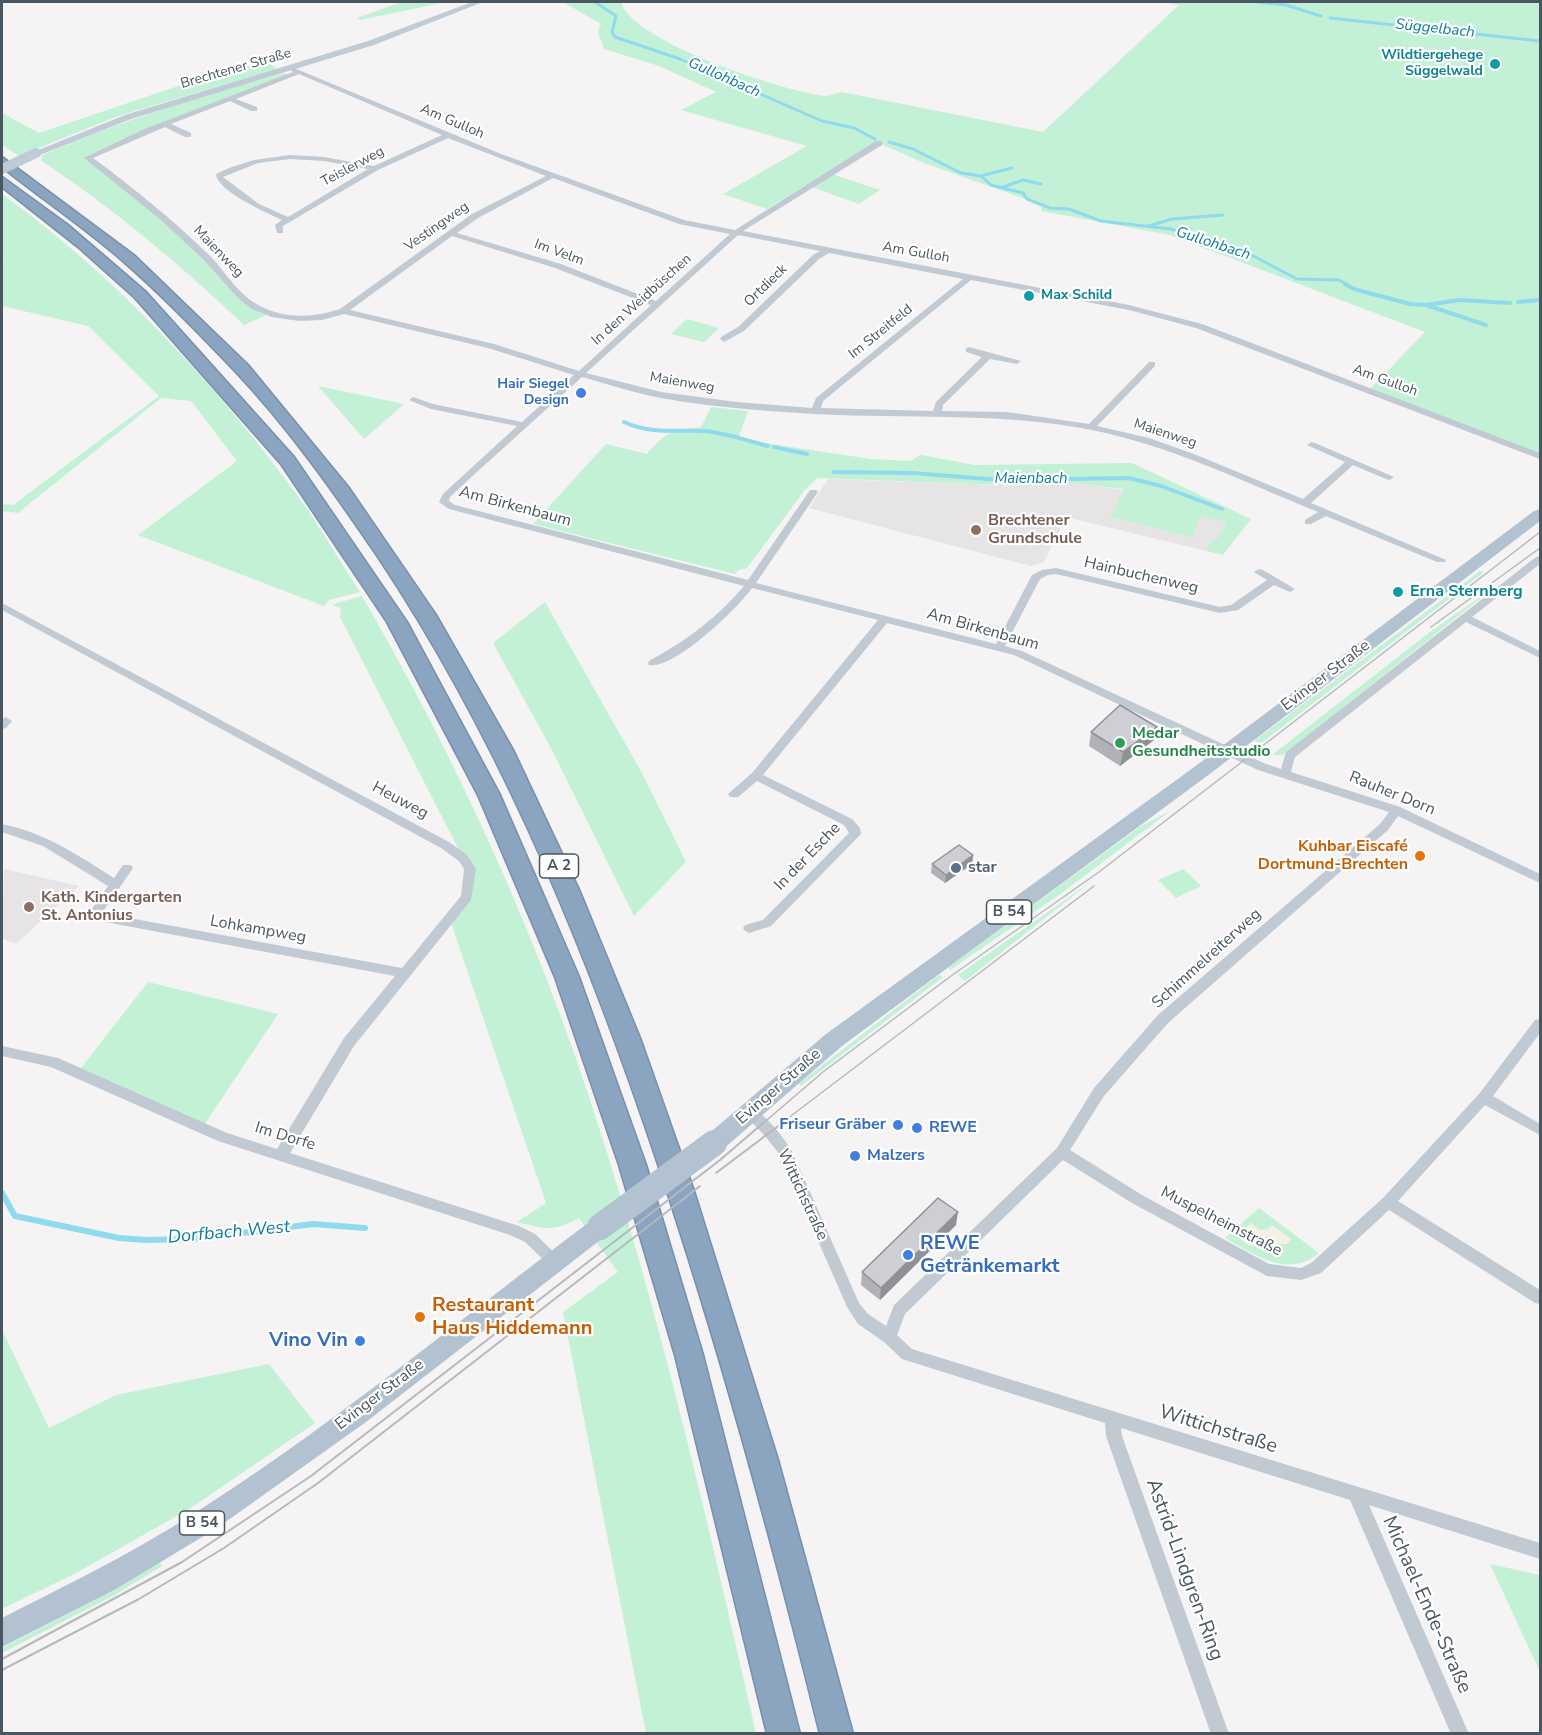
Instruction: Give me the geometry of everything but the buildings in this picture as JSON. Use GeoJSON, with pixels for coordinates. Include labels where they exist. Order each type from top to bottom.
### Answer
{"type":"FeatureCollection","features":[{"type":"Feature","properties":{"kind":"highway","name":"A 2"},"geometry":{"type":"LineString","coordinates":[[2,161],[122,250],[218,341],[266,394],[348,497],[411,588],[459,668],[508,759],[557,861],[606,979],[656,1115],[708,1271],[762,1451],[837,1734]]}},
{"type":"Feature","properties":{"kind":"highway","name":"A 2"},"geometry":{"type":"LineString","coordinates":[[2,182],[113,269],[198,353],[248,409],[287,458],[374,582],[463,741],[549,934],[592,1046],[635,1176],[709,1434],[784,1734]]}},
{"type":"Feature","properties":{"kind":"main road","name":"Evinger Straße"},"geometry":{"type":"LineString","coordinates":[[2,1634],[129,1567],[215,1515],[324,1437],[714,1143],[834,1041],[1228,750],[1540,514]]}},
{"type":"Feature","properties":{"kind":"street","name":"Brechtener Straße"},"geometry":{"type":"LineString","coordinates":[[2,169],[36,153],[164,104],[294,70],[479,2]]}},
{"type":"Feature","properties":{"kind":"street","name":"Brechtener Straße"},"geometry":{"type":"LineString","coordinates":[[88,158],[165,124],[231,99],[294,70]]}},
{"type":"Feature","properties":{"kind":"street","name":"Am Gulloh"},"geometry":{"type":"LineString","coordinates":[[294,70],[551,176],[681,222],[1129,308],[1199,326],[1540,456]]}},
{"type":"Feature","properties":{"kind":"street","name":"Brechtener Straße"},"geometry":{"type":"LineString","coordinates":[[231,99],[254,109]]}},
{"type":"Feature","properties":{"kind":"street"},"geometry":{"type":"LineString","coordinates":[[165,124],[188,135]]}},
{"type":"Feature","properties":{"kind":"street","name":"Teislerweg"},"geometry":{"type":"LineString","coordinates":[[280,231],[279,225],[287,219],[375,168],[448,135]]}},
{"type":"Feature","properties":{"kind":"street","name":"In den Weidbüschen"},"geometry":{"type":"LineString","coordinates":[[444,502],[446,496],[736,232],[879,143]]}},
{"type":"Feature","properties":{"kind":"street"},"geometry":{"type":"LineString","coordinates":[[287,219],[256,206],[221,180],[219,176],[246,164],[271,157],[286,156],[375,168]]}},
{"type":"Feature","properties":{"kind":"street","name":"Maienweg"},"geometry":{"type":"LineString","coordinates":[[88,158],[163,216],[254,307],[269,314],[298,318],[331,316],[343,311],[491,346],[580,374],[661,395],[737,405],[816,411],[1007,415],[1091,427],[1175,450],[1441,560]]}},
{"type":"Feature","properties":{"kind":"street","name":"Vestingweg"},"geometry":{"type":"LineString","coordinates":[[343,311],[476,216],[551,176]]}},
{"type":"Feature","properties":{"kind":"street","name":"Im Velm"},"geometry":{"type":"LineString","coordinates":[[450,233],[558,266],[657,305]]}},
{"type":"Feature","properties":{"kind":"street","name":"Ortdieck"},"geometry":{"type":"LineString","coordinates":[[724,339],[741,329],[816,257],[826,251]]}},
{"type":"Feature","properties":{"kind":"street","name":"Im Streitfeld"},"geometry":{"type":"LineString","coordinates":[[816,411],[819,400],[970,277]]}},
{"type":"Feature","properties":{"kind":"street"},"geometry":{"type":"LineString","coordinates":[[969,350],[1017,361]]}},
{"type":"Feature","properties":{"kind":"street"},"geometry":{"type":"LineString","coordinates":[[937,413],[939,404],[988,356]]}},
{"type":"Feature","properties":{"kind":"street"},"geometry":{"type":"LineString","coordinates":[[1091,427],[1152,364]]}},
{"type":"Feature","properties":{"kind":"street"},"geometry":{"type":"LineString","coordinates":[[413,400],[431,406],[524,425]]}},
{"type":"Feature","properties":{"kind":"street"},"geometry":{"type":"LineString","coordinates":[[1312,445],[1389,477]]}},
{"type":"Feature","properties":{"kind":"street"},"geometry":{"type":"LineString","coordinates":[[1305,503],[1352,461]]}},
{"type":"Feature","properties":{"kind":"street"},"geometry":{"type":"LineString","coordinates":[[653,663],[682,650],[711,627],[752,584],[813,492]]}},
{"type":"Feature","properties":{"kind":"street","name":"Am Birkenbaum"},"geometry":{"type":"LineString","coordinates":[[444,502],[452,507],[528,527],[999,648],[1040,661],[1228,750]]}},
{"type":"Feature","properties":{"kind":"street"},"geometry":{"type":"LineString","coordinates":[[1308,522],[1326,512]]}},
{"type":"Feature","properties":{"kind":"street"},"geometry":{"type":"LineString","coordinates":[[1285,775],[1290,755],[1540,559]]}},
{"type":"Feature","properties":{"kind":"street","name":"Hainbuchenweg"},"geometry":{"type":"LineString","coordinates":[[999,648],[1036,577],[1046,572],[1056,571],[1220,610],[1234,608],[1274,580]]}},
{"type":"Feature","properties":{"kind":"street"},"geometry":{"type":"LineString","coordinates":[[1259,572],[1290,589]]}},
{"type":"Feature","properties":{"kind":"street","name":"Heuweg"},"geometry":{"type":"LineString","coordinates":[[2,606],[412,827],[463,858],[470,869],[467,897],[461,907],[403,973],[349,1042],[281,1155]]}},
{"type":"Feature","properties":{"kind":"street"},"geometry":{"type":"LineString","coordinates":[[1466,618],[1539,661]]}},
{"type":"Feature","properties":{"kind":"street"},"geometry":{"type":"LineString","coordinates":[[734,794],[756,776],[885,619]]}},
{"type":"Feature","properties":{"kind":"street","name":"Rauher Dorn"},"geometry":{"type":"LineString","coordinates":[[1228,750],[1285,775],[1396,810],[1540,877]]}},
{"type":"Feature","properties":{"kind":"street","name":"In der Esche"},"geometry":{"type":"LineString","coordinates":[[749,928],[767,923],[855,834],[855,828],[848,822],[756,776]]}},
{"type":"Feature","properties":{"kind":"street","name":"Schimmelreiterweg"},"geometry":{"type":"LineString","coordinates":[[1062,1152],[1099,1092],[1163,1019],[1384,826],[1396,810]]}},
{"type":"Feature","properties":{"kind":"street"},"geometry":{"type":"LineString","coordinates":[[2,828],[26,833],[46,842],[116,885]]}},
{"type":"Feature","properties":{"kind":"street","name":"Lohkampweg"},"geometry":{"type":"LineString","coordinates":[[127,868],[93,916],[403,973]]}},
{"type":"Feature","properties":{"kind":"street","name":"Muspelheimstraße"},"geometry":{"type":"LineString","coordinates":[[1062,1152],[1137,1199],[1267,1270],[1285,1274],[1301,1274],[1316,1268],[1388,1202],[1485,1098],[1540,1024]]}},
{"type":"Feature","properties":{"kind":"street","name":"Im Dorfe"},"geometry":{"type":"LineString","coordinates":[[2,1051],[52,1062],[223,1137],[514,1230],[538,1244],[554,1262]]}},
{"type":"Feature","properties":{"kind":"street"},"geometry":{"type":"LineString","coordinates":[[1485,1098],[1540,1130]]}},
{"type":"Feature","properties":{"kind":"street","name":"Wittichstraße"},"geometry":{"type":"LineString","coordinates":[[750,1113],[770,1132],[786,1153],[854,1307],[863,1319],[889,1337],[907,1354],[1540,1551]]}},
{"type":"Feature","properties":{"kind":"street"},"geometry":{"type":"LineString","coordinates":[[889,1337],[899,1310],[1062,1152]]}},
{"type":"Feature","properties":{"kind":"street"},"geometry":{"type":"LineString","coordinates":[[1388,1202],[1540,1298]]}},
{"type":"Feature","properties":{"kind":"street","name":"Astrid-Lindgren-Ring"},"geometry":{"type":"LineString","coordinates":[[1112,1419],[1114,1436],[1220,1734]]}},
{"type":"Feature","properties":{"kind":"street","name":"Michael-Ende-Straße"},"geometry":{"type":"LineString","coordinates":[[1355,1493],[1460,1734]]}},
{"type":"Feature","properties":{"kind":"shaded area","name":"Brechtener Grundschule"},"geometry":{"type":"Polygon","coordinates":[[[828,479],[1028,486],[1073,483],[1125,490],[1226,522],[1217,539],[1212,538],[1206,551],[1066,517],[1044,562],[1031,566],[809,508],[828,479]]]}},
{"type":"Feature","properties":{"kind":"shaded area","name":"Kath. Kindergarten St. Antonius"},"geometry":{"type":"Polygon","coordinates":[[[4,869],[79,886],[16,944],[2,938],[4,869]]]}},
{"type":"Feature","properties":{"kind":"green space"},"geometry":{"type":"Polygon","coordinates":[[[401,2],[446,2],[360,20],[357,18],[401,2]]]}},
{"type":"Feature","properties":{"kind":"green space"},"geometry":{"type":"Polygon","coordinates":[[[563,2],[621,2],[631,17],[652,33],[679,48],[745,75],[777,85],[825,96],[842,92],[1043,132],[1179,5],[1161,2],[1540,2],[1540,456],[1369,390],[1425,332],[1170,235],[1041,211],[1042,205],[924,163],[879,143],[829,173],[880,190],[859,204],[806,185],[767,209],[723,194],[807,146],[681,110],[716,92],[659,66],[604,49],[598,32],[601,24],[563,2]]]}},
{"type":"Feature","properties":{"kind":"green space"},"geometry":{"type":"Polygon","coordinates":[[[267,62],[277,69],[118,116],[19,156],[2,145],[2,113],[39,133],[205,77],[267,62]]]}},
{"type":"Feature","properties":{"kind":"green space"},"geometry":{"type":"Polygon","coordinates":[[[285,73],[288,77],[145,132],[88,158],[163,216],[246,301],[269,314],[244,325],[147,239],[42,161],[41,156],[131,120],[223,90],[285,73]]]}},
{"type":"Feature","properties":{"kind":"green space"},"geometry":{"type":"Polygon","coordinates":[[[2,194],[85,260],[161,333],[197,372],[232,412],[298,496],[360,592],[329,600],[324,606],[138,535],[237,461],[191,401],[161,398],[18,513],[2,511],[2,504],[13,505],[159,396],[88,326],[2,306],[2,259],[4,257],[2,256],[2,194]]]}},
{"type":"Feature","properties":{"kind":"green space"},"geometry":{"type":"Polygon","coordinates":[[[687,319],[719,328],[704,342],[671,334],[687,319]]]}},
{"type":"Feature","properties":{"kind":"green space"},"geometry":{"type":"Polygon","coordinates":[[[318,386],[404,404],[364,439],[318,386]]]}},
{"type":"Feature","properties":{"kind":"green space"},"geometry":{"type":"Polygon","coordinates":[[[711,407],[748,411],[738,439],[871,459],[910,461],[921,455],[975,465],[1132,463],[1251,519],[1223,555],[1206,551],[1212,538],[1217,539],[1226,522],[1201,516],[1192,537],[1111,517],[1124,489],[1073,483],[1028,486],[817,478],[804,491],[747,568],[738,570],[735,574],[533,524],[606,444],[647,454],[670,433],[701,427],[711,407]]]}},
{"type":"Feature","properties":{"kind":"green space"},"geometry":{"type":"Polygon","coordinates":[[[1480,571],[1484,572],[1260,744],[1254,741],[1480,571]]]}},
{"type":"Feature","properties":{"kind":"green space"},"geometry":{"type":"Polygon","coordinates":[[[1496,586],[1283,755],[1272,755],[1430,632],[1496,586]]]}},
{"type":"Feature","properties":{"kind":"green space"},"geometry":{"type":"Polygon","coordinates":[[[362,596],[423,706],[478,819],[529,935],[574,1053],[628,1220],[652,1305],[696,1476],[756,1733],[646,1733],[563,1312],[618,1272],[579,1218],[563,1226],[549,1228],[517,1222],[546,1203],[450,920],[467,897],[463,858],[340,617],[341,608],[334,606],[334,604],[362,596]]]}},
{"type":"Feature","properties":{"kind":"green space"},"geometry":{"type":"Polygon","coordinates":[[[545,602],[643,775],[686,862],[634,916],[552,750],[493,643],[545,602]]]}},
{"type":"Feature","properties":{"kind":"green space"},"geometry":{"type":"Polygon","coordinates":[[[1206,784],[1059,895],[950,970],[948,968],[1141,826],[1170,811],[1206,784]]]}},
{"type":"Feature","properties":{"kind":"green space"},"geometry":{"type":"Polygon","coordinates":[[[1183,869],[1201,886],[1176,898],[1158,880],[1183,869]]]}},
{"type":"Feature","properties":{"kind":"green space"},"geometry":{"type":"Polygon","coordinates":[[[1092,881],[965,981],[958,975],[1092,881]]]}},
{"type":"Feature","properties":{"kind":"green space"},"geometry":{"type":"Polygon","coordinates":[[[939,975],[943,977],[801,1086],[798,1084],[939,975]]]}},
{"type":"Feature","properties":{"kind":"green space"},"geometry":{"type":"Polygon","coordinates":[[[148,982],[278,1014],[202,1128],[77,1073],[148,982]]]}},
{"type":"Feature","properties":{"kind":"green space"},"geometry":{"type":"Polygon","coordinates":[[[1259,1208],[1319,1253],[1307,1261],[1283,1264],[1260,1257],[1225,1238],[1259,1208]]]}},
{"type":"Feature","properties":{"kind":"green space"},"geometry":{"type":"Polygon","coordinates":[[[2,1330],[49,1428],[116,1395],[269,1364],[315,1423],[191,1508],[78,1572],[2,1609],[2,1330]]]}},
{"type":"Feature","properties":{"kind":"green space"},"geometry":{"type":"Polygon","coordinates":[[[160,1562],[162,1566],[113,1596],[2,1653],[2,1648],[117,1588],[160,1562]]]}},
{"type":"Feature","properties":{"kind":"green space"},"geometry":{"type":"Polygon","coordinates":[[[1490,1564],[1540,1575],[1540,1672],[1490,1564]]]}},
{"type":"Feature","properties":{"kind":"sand"},"geometry":{"type":"Polygon","coordinates":[[[1251,1223],[1259,1230],[1268,1229],[1272,1225],[1291,1239],[1287,1244],[1277,1244],[1267,1236],[1257,1246],[1248,1245],[1237,1236],[1251,1223]]]}},
{"type":"Feature","properties":{"kind":"waterway","name":"Gullohbach"},"geometry":{"type":"LineString","coordinates":[[595,2],[616,16],[612,32],[615,37],[680,59],[822,121],[854,128],[875,139]]}},
{"type":"Feature","properties":{"kind":"waterway","name":"Süggelbach"},"geometry":{"type":"LineString","coordinates":[[1257,2],[1286,5],[1321,16]]}},
{"type":"Feature","properties":{"kind":"waterway","name":"Süggelbach"},"geometry":{"type":"LineString","coordinates":[[1330,18],[1540,41]]}},
{"type":"Feature","properties":{"kind":"waterway","name":"Gullohbach"},"geometry":{"type":"LineString","coordinates":[[889,142],[913,149],[961,173],[981,176]]}},
{"type":"Feature","properties":{"kind":"waterway"},"geometry":{"type":"LineString","coordinates":[[981,176],[1012,168]]}},
{"type":"Feature","properties":{"kind":"waterway","name":"Gullohbach"},"geometry":{"type":"LineString","coordinates":[[981,176],[991,185],[1023,193],[1027,199],[1050,208],[1069,209],[1101,221],[1171,229],[1240,249],[1297,279],[1339,280],[1348,285]]}},
{"type":"Feature","properties":{"kind":"waterway"},"geometry":{"type":"LineString","coordinates":[[1003,187],[1023,180],[1041,184]]}},
{"type":"Feature","properties":{"kind":"waterway"},"geometry":{"type":"LineString","coordinates":[[1149,226],[1172,219],[1223,215]]}},
{"type":"Feature","properties":{"kind":"waterway","name":"Gullohbach"},"geometry":{"type":"LineString","coordinates":[[1345,284],[1354,289],[1410,304],[1427,305],[1459,300],[1510,303]]}},
{"type":"Feature","properties":{"kind":"waterway","name":"Gullohbach"},"geometry":{"type":"LineString","coordinates":[[1518,302],[1540,300]]}},
{"type":"Feature","properties":{"kind":"waterway"},"geometry":{"type":"LineString","coordinates":[[1429,306],[1486,325]]}},
{"type":"Feature","properties":{"kind":"waterway","name":"Maienbach"},"geometry":{"type":"LineString","coordinates":[[624,422],[653,430],[719,433],[768,446]]}},
{"type":"Feature","properties":{"kind":"waterway","name":"Maienbach"},"geometry":{"type":"LineString","coordinates":[[774,447],[807,454]]}},
{"type":"Feature","properties":{"kind":"waterway","name":"Maienbach"},"geometry":{"type":"LineString","coordinates":[[834,472],[912,473],[1001,480],[1129,478],[1161,486],[1222,509]]}},
{"type":"Feature","properties":{"kind":"waterway","name":"Dorfbach West"},"geometry":{"type":"LineString","coordinates":[[2,1193],[15,1216],[119,1238],[193,1239],[313,1224],[365,1228]]}},
{"type":"Feature","properties":{"kind":"tram line"},"geometry":{"type":"LineString","coordinates":[[761,1125],[823,1072],[951,976],[1099,872],[1540,532]]}},
{"type":"Feature","properties":{"kind":"tram line"},"geometry":{"type":"LineString","coordinates":[[1431,627],[1540,548]]}},
{"type":"Feature","properties":{"kind":"tram line"},"geometry":{"type":"LineString","coordinates":[[779,1125],[1094,886]]}},
{"type":"Feature","properties":{"kind":"tram line"},"geometry":{"type":"LineString","coordinates":[[2,1659],[182,1562],[311,1476],[720,1160],[762,1124]]}},
{"type":"Feature","properties":{"kind":"tram line"},"geometry":{"type":"LineString","coordinates":[[716,1173],[781,1124]]}},
{"type":"Feature","properties":{"kind":"tram line"},"geometry":{"type":"LineString","coordinates":[[2,1670],[139,1599],[224,1548],[318,1483],[700,1186]]}},
{"type":"Feature","properties":{"kind":"place","name":"Wildtiergehege Süggelwald"},"geometry":{"type":"Point","coordinates":[1495,64]}},
{"type":"Feature","properties":{"kind":"place","name":"Max Schild"},"geometry":{"type":"Point","coordinates":[1029,296]}},
{"type":"Feature","properties":{"kind":"place","name":"Hair Siegel Design"},"geometry":{"type":"Point","coordinates":[581,393]}},
{"type":"Feature","properties":{"kind":"place","name":"Brechtener Grundschule"},"geometry":{"type":"Point","coordinates":[976,530]}},
{"type":"Feature","properties":{"kind":"place","name":"Erna Sternberg"},"geometry":{"type":"Point","coordinates":[1398,592]}},
{"type":"Feature","properties":{"kind":"place","name":"Medar Gesundheitsstudio"},"geometry":{"type":"Point","coordinates":[1120,743]}},
{"type":"Feature","properties":{"kind":"place","name":"Kuhbar Eiscafé Dortmund-Brechten"},"geometry":{"type":"Point","coordinates":[1420,856]}},
{"type":"Feature","properties":{"kind":"place","name":"star"},"geometry":{"type":"Point","coordinates":[956,868]}},
{"type":"Feature","properties":{"kind":"place","name":"Kath. Kindergarten St. Antonius"},"geometry":{"type":"Point","coordinates":[29,907]}},
{"type":"Feature","properties":{"kind":"place","name":"Friseur Gräber"},"geometry":{"type":"Point","coordinates":[898,1125]}},
{"type":"Feature","properties":{"kind":"place","name":"REWE"},"geometry":{"type":"Point","coordinates":[917,1128]}},
{"type":"Feature","properties":{"kind":"place","name":"Malzers"},"geometry":{"type":"Point","coordinates":[855,1156]}},
{"type":"Feature","properties":{"kind":"place","name":"REWE Getränkemarkt"},"geometry":{"type":"Point","coordinates":[908,1255]}},
{"type":"Feature","properties":{"kind":"place","name":"Restaurant Haus Hiddemann"},"geometry":{"type":"Point","coordinates":[420,1317]}},
{"type":"Feature","properties":{"kind":"place","name":"Vino Vin"},"geometry":{"type":"Point","coordinates":[360,1341]}}]}
